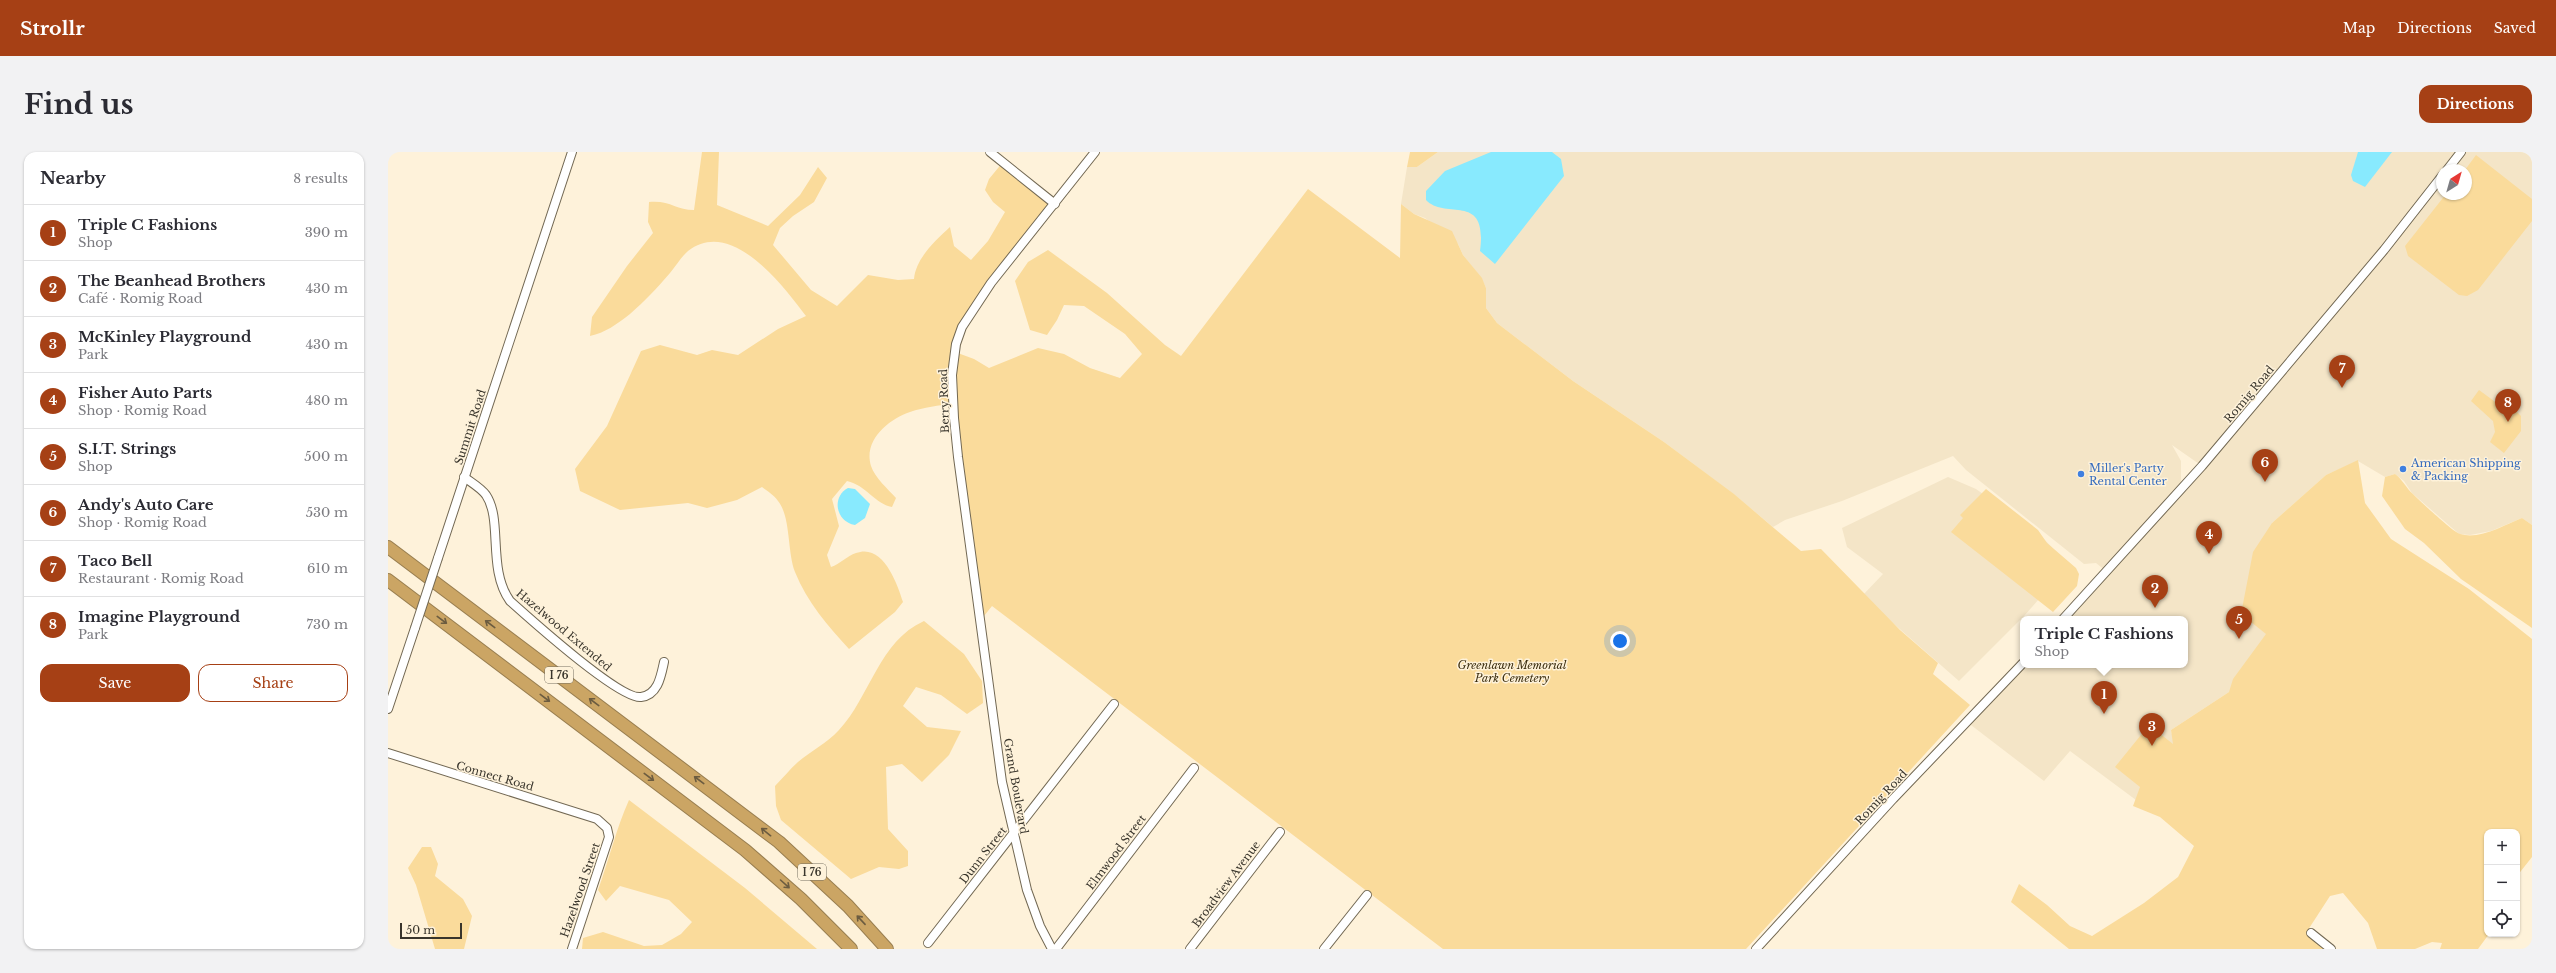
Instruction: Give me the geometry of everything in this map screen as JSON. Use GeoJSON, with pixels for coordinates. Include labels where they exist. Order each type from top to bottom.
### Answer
{"type":"FeatureCollection","features":[{"type":"Feature","properties":{"kind":"highway","name":"I 76"},"geometry":{"type":"LineString","coordinates":[[388,547],[779,842],[848,906],[887,949]]}},
{"type":"Feature","properties":{"kind":"highway","name":"I 76"},"geometry":{"type":"LineString","coordinates":[[388,580],[729,837],[801,899],[851,949]]}},
{"type":"Feature","properties":{"kind":"street","name":"Summit Road"},"geometry":{"type":"LineString","coordinates":[[388,709],[572,152]]}},
{"type":"Feature","properties":{"kind":"street"},"geometry":{"type":"LineString","coordinates":[[990,152],[1055,204]]}},
{"type":"Feature","properties":{"kind":"street","name":"Berry Road"},"geometry":{"type":"LineString","coordinates":[[980,621],[954,418],[952,375],[956,344],[962,327],[975,304],[1095,152]]}},
{"type":"Feature","properties":{"kind":"street"},"geometry":{"type":"LineString","coordinates":[[2452,164],[2461,152]]}},
{"type":"Feature","properties":{"kind":"street","name":"Romig Road"},"geometry":{"type":"LineString","coordinates":[[2066,616],[2202,466],[2366,271],[2436,184]]}},
{"type":"Feature","properties":{"kind":"street","name":"Hazelwood Extended"},"geometry":{"type":"LineString","coordinates":[[464,478],[482,491],[489,501],[498,575],[504,593],[510,601],[608,681],[632,697],[640,697],[653,692],[658,684],[664,662]]}},
{"type":"Feature","properties":{"kind":"street","name":"Grand Boulevard"},"geometry":{"type":"LineString","coordinates":[[980,621],[1002,782],[1012,835],[1033,908],[1052,949]]}},
{"type":"Feature","properties":{"kind":"street","name":"Romig Road"},"geometry":{"type":"LineString","coordinates":[[1759,948],[2020,666]]}},
{"type":"Feature","properties":{"kind":"street","name":"Dunn Street"},"geometry":{"type":"LineString","coordinates":[[928,943],[1114,704]]}},
{"type":"Feature","properties":{"kind":"street","name":"Connect Road"},"geometry":{"type":"LineString","coordinates":[[388,753],[597,819]]}},
{"type":"Feature","properties":{"kind":"street","name":"Elmwood Street"},"geometry":{"type":"LineString","coordinates":[[1056,949],[1194,768]]}},
{"type":"Feature","properties":{"kind":"street","name":"Hazelwood Street"},"geometry":{"type":"LineString","coordinates":[[572,949],[609,837],[607,828],[597,819]]}},
{"type":"Feature","properties":{"kind":"street","name":"Broadview Avenue"},"geometry":{"type":"LineString","coordinates":[[1190,949],[1280,832]]}},
{"type":"Feature","properties":{"kind":"street"},"geometry":{"type":"LineString","coordinates":[[1324,949],[1367,895]]}},
{"type":"Feature","properties":{"kind":"street"},"geometry":{"type":"LineString","coordinates":[[2311,933],[2331,949]]}},
{"type":"Feature","properties":{"kind":"shaded area"},"geometry":{"type":"Polygon","coordinates":[[[1438,152],[2532,152],[2532,525],[2522,518],[2491,531],[2470,535],[2459,534],[2412,493],[2404,481],[2395,474],[2385,477],[2358,461],[2326,475],[2272,523],[2275,638],[2229,692],[2171,730],[2174,744],[2136,800],[2070,751],[2044,781],[1967,722],[2020,668],[2188,668],[2188,616],[2066,616],[2106,571],[2096,563],[2084,564],[1966,470],[1953,456],[1842,501],[1785,520],[1773,527],[1736,496],[1664,442],[1573,381],[1497,323],[1486,308],[1486,288],[1482,279],[1463,255],[1458,244],[1425,218],[1414,214],[1401,204],[1407,167],[1417,167],[1438,152]],[[2172,445],[2181,461],[2181,489],[2202,466],[2172,445]]]}},
{"type":"Feature","properties":{"kind":"shaded area"},"geometry":{"type":"Polygon","coordinates":[[[1948,477],[1976,489],[2040,535],[2069,565],[2024,616],[2020,616],[2020,620],[1959,681],[1862,596],[1883,574],[1847,547],[1842,528],[1948,477]]]}},
{"type":"Feature","properties":{"kind":"green space","name":"Greenlawn Memorial Park Cemetery"},"geometry":{"type":"Polygon","coordinates":[[[702,152],[719,152],[717,205],[768,226],[800,195],[818,167],[827,178],[814,202],[793,216],[780,228],[773,245],[811,290],[837,306],[868,275],[898,280],[914,279],[918,264],[922,257],[950,227],[954,246],[971,260],[988,241],[1005,212],[993,202],[985,190],[989,179],[1003,162],[1055,204],[975,304],[955,352],[974,359],[989,368],[1038,348],[1064,354],[1090,368],[1120,378],[1142,354],[1125,334],[1084,306],[1064,305],[1057,320],[1047,335],[1030,330],[1015,281],[1028,262],[1048,250],[1107,293],[1165,345],[1181,356],[1308,189],[1400,258],[1401,204],[1414,214],[1452,231],[1463,255],[1482,278],[1486,288],[1486,308],[1497,323],[1573,381],[1664,442],[1734,494],[1801,551],[1821,549],[1900,630],[1938,663],[1933,674],[1970,705],[1746,949],[1443,949],[992,606],[980,621],[953,403],[921,409],[902,415],[886,425],[874,439],[870,457],[871,466],[879,479],[896,498],[892,507],[880,502],[860,486],[847,481],[832,499],[839,526],[827,555],[831,567],[856,553],[866,551],[874,554],[881,559],[893,576],[903,602],[895,612],[849,649],[819,613],[800,583],[793,564],[787,525],[782,508],[775,497],[762,487],[737,500],[707,508],[688,503],[620,510],[580,491],[575,469],[607,426],[641,351],[660,345],[697,355],[712,350],[738,355],[778,329],[806,316],[784,288],[755,260],[739,249],[722,243],[705,243],[685,253],[670,273],[630,314],[616,325],[590,336],[592,317],[627,266],[653,233],[648,222],[649,202],[662,202],[688,210],[694,210],[702,152]]]}},
{"type":"Feature","properties":{"kind":"green space"},"geometry":{"type":"Polygon","coordinates":[[[1410,152],[1438,152],[1417,167],[1407,167],[1410,152]]]}},
{"type":"Feature","properties":{"kind":"green space"},"geometry":{"type":"Polygon","coordinates":[[[2476,155],[2532,199],[2532,221],[2478,290],[2467,296],[2459,295],[2408,256],[2405,246],[2441,200],[2472,200],[2472,164],[2469,164],[2476,155]]]}},
{"type":"Feature","properties":{"kind":"green space"},"geometry":{"type":"Polygon","coordinates":[[[2479,390],[2498,404],[2513,408],[2521,416],[2521,431],[2504,453],[2490,442],[2495,432],[2493,421],[2471,401],[2479,390]]]}},
{"type":"Feature","properties":{"kind":"green space"},"geometry":{"type":"Polygon","coordinates":[[[2358,460],[2365,503],[2391,539],[2469,589],[2532,639],[2532,857],[2520,872],[2520,829],[2484,829],[2484,937],[2487,937],[2478,949],[2440,949],[2442,943],[2432,942],[2415,949],[2377,949],[2368,923],[2343,893],[2330,896],[2306,933],[2326,949],[2069,949],[2011,902],[2019,884],[2047,905],[2070,926],[2092,936],[2144,903],[2178,877],[2194,846],[2160,817],[2133,806],[2140,787],[2115,767],[2149,725],[2173,744],[2171,730],[2229,692],[2233,679],[2266,634],[2241,614],[2253,552],[2272,523],[2326,475],[2358,460]]]}},
{"type":"Feature","properties":{"kind":"green space"},"geometry":{"type":"Polygon","coordinates":[[[2395,474],[2429,509],[2460,534],[2476,535],[2492,531],[2522,518],[2532,525],[2532,628],[2461,579],[2424,543],[2405,529],[2382,496],[2385,477],[2395,474]]]}},
{"type":"Feature","properties":{"kind":"green space"},"geometry":{"type":"Polygon","coordinates":[[[1986,489],[2038,530],[2047,543],[2076,568],[2079,574],[2077,586],[2053,612],[1951,532],[1963,518],[1960,515],[1986,489]]]}},
{"type":"Feature","properties":{"kind":"green space"},"geometry":{"type":"Polygon","coordinates":[[[924,621],[964,654],[982,681],[983,703],[967,714],[941,695],[916,687],[903,706],[927,727],[961,731],[949,755],[922,782],[902,764],[886,767],[888,829],[908,851],[908,866],[899,869],[879,867],[851,879],[781,820],[776,806],[775,786],[798,762],[839,730],[850,717],[876,671],[896,642],[909,630],[924,621]]]}},
{"type":"Feature","properties":{"kind":"green space"},"geometry":{"type":"Polygon","coordinates":[[[629,800],[745,888],[817,949],[582,949],[583,938],[603,932],[644,946],[662,945],[681,934],[692,922],[669,900],[620,886],[606,901],[598,890],[620,822],[629,800]]]}},
{"type":"Feature","properties":{"kind":"green space"},"geometry":{"type":"Polygon","coordinates":[[[422,847],[431,847],[438,864],[435,876],[463,899],[472,916],[464,949],[435,949],[416,885],[408,868],[422,847]]]}},
{"type":"Feature","properties":{"kind":"water"},"geometry":{"type":"Polygon","coordinates":[[[1491,152],[1552,152],[1561,159],[1564,176],[1495,264],[1480,251],[1481,232],[1478,221],[1472,214],[1464,211],[1434,206],[1426,200],[1426,191],[1445,171],[1491,152]]]}},
{"type":"Feature","properties":{"kind":"water"},"geometry":{"type":"Polygon","coordinates":[[[2358,152],[2392,152],[2365,187],[2353,181],[2351,175],[2358,152]]]}},
{"type":"Feature","properties":{"kind":"water"},"geometry":{"type":"Polygon","coordinates":[[[848,488],[855,489],[870,504],[865,518],[855,525],[844,519],[838,509],[839,497],[848,488]]]}},
{"type":"Feature","properties":{"kind":"place","name":"Taco Bell"},"geometry":{"type":"Point","coordinates":[2342,388]}},
{"type":"Feature","properties":{"kind":"place","name":"Imagine Playground"},"geometry":{"type":"Point","coordinates":[2508,422]}},
{"type":"Feature","properties":{"kind":"place","name":"American Shipping & Packing"},"geometry":{"type":"Point","coordinates":[2403,469]}},
{"type":"Feature","properties":{"kind":"place","name":"Miller's Party Rental Center"},"geometry":{"type":"Point","coordinates":[2081,474]}},
{"type":"Feature","properties":{"kind":"place","name":"Andy's Auto Care"},"geometry":{"type":"Point","coordinates":[2265,482]}},
{"type":"Feature","properties":{"kind":"place","name":"Fisher Auto Parts"},"geometry":{"type":"Point","coordinates":[2209,554]}},
{"type":"Feature","properties":{"kind":"place","name":"The Beanhead Brothers"},"geometry":{"type":"Point","coordinates":[2155,608]}},
{"type":"Feature","properties":{"kind":"place","name":"S.I.T. Strings"},"geometry":{"type":"Point","coordinates":[2239,639]}},
{"type":"Feature","properties":{"kind":"place","name":"Triple C Fashions"},"geometry":{"type":"Point","coordinates":[2104,714]}},
{"type":"Feature","properties":{"kind":"place","name":"McKinley Playground"},"geometry":{"type":"Point","coordinates":[2152,746]}}]}
